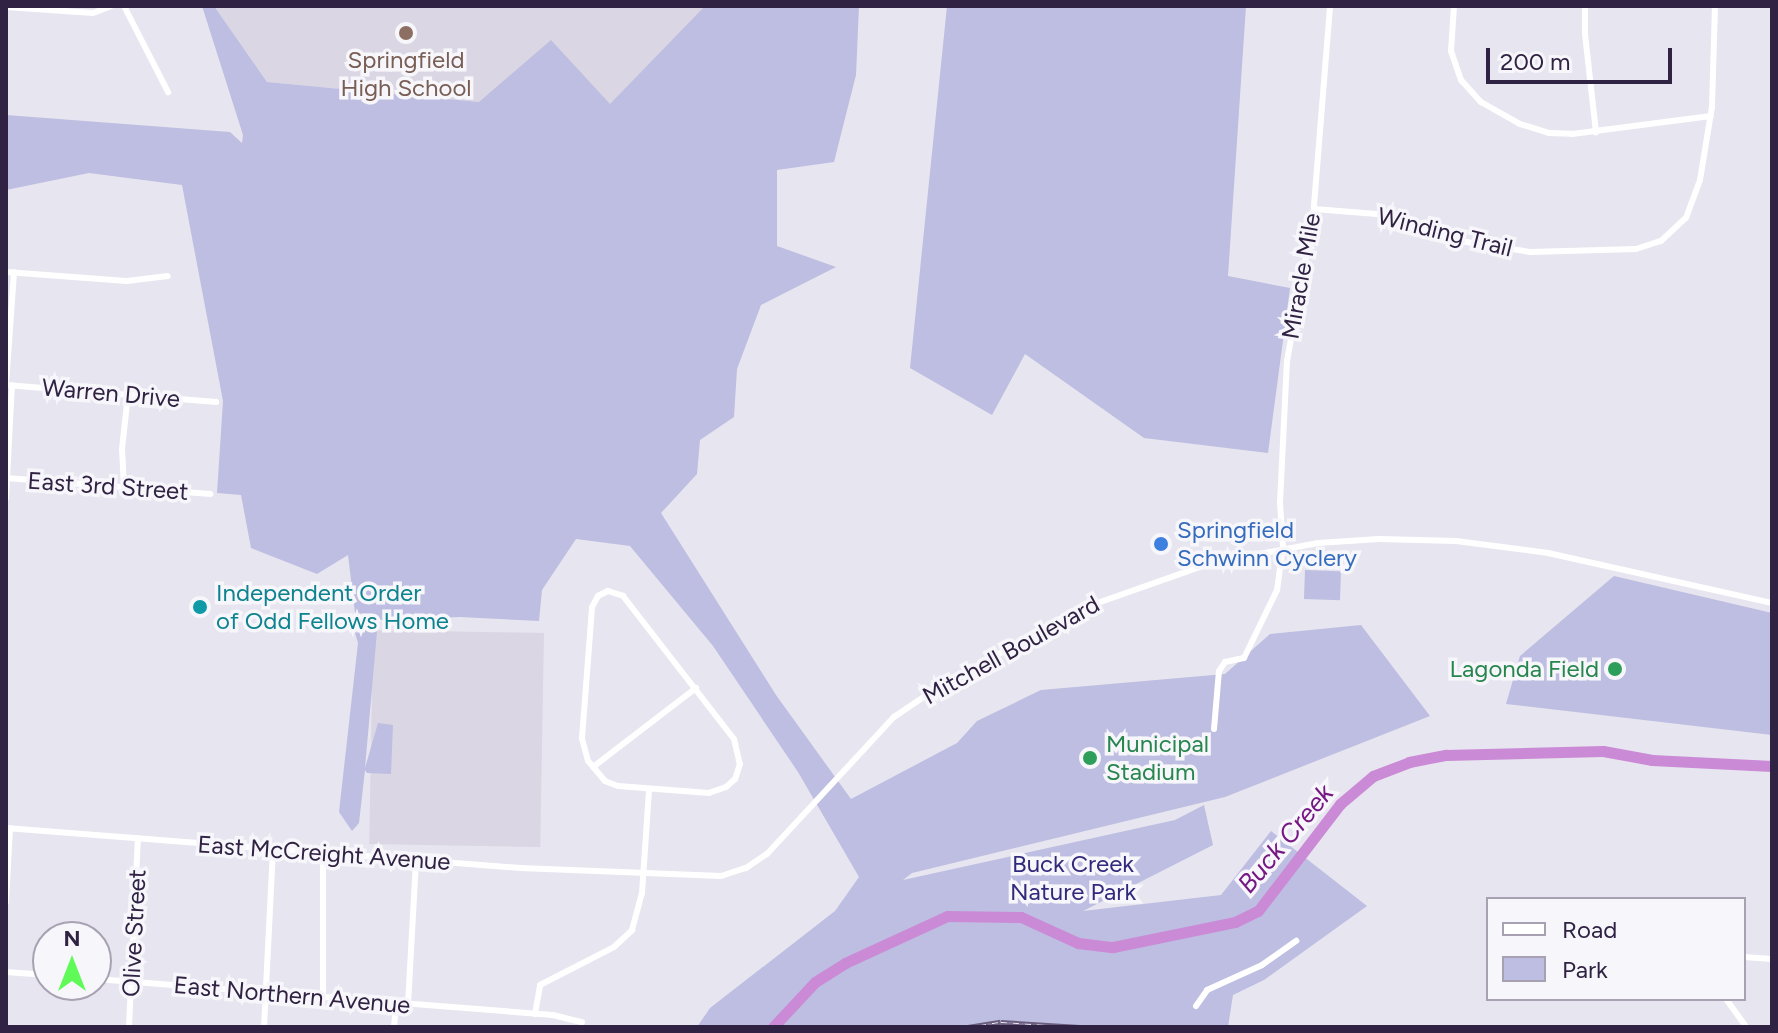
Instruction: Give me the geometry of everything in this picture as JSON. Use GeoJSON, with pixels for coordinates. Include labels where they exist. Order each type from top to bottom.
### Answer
{"type":"FeatureCollection","features":[{"type":"Feature","properties":{"kind":"street"},"geometry":{"type":"LineString","coordinates":[[6,7],[93,13],[111,6]]}},
{"type":"Feature","properties":{"kind":"street"},"geometry":{"type":"LineString","coordinates":[[124,6],[168,92]]}},
{"type":"Feature","properties":{"kind":"street","name":"Miracle Mile"},"geometry":{"type":"LineString","coordinates":[[1214,729],[1219,671],[1225,662],[1244,658],[1277,590],[1283,547],[1280,503],[1287,361],[1314,209],[1330,6]]}},
{"type":"Feature","properties":{"kind":"street"},"geometry":{"type":"LineString","coordinates":[[1454,6],[1453,62],[1473,96],[1504,117],[1536,130],[1559,134],[1711,116]]}},
{"type":"Feature","properties":{"kind":"street"},"geometry":{"type":"LineString","coordinates":[[1585,6],[1585,34],[1596,132]]}},
{"type":"Feature","properties":{"kind":"street","name":"Winding Trail"},"geometry":{"type":"LineString","coordinates":[[1314,209],[1397,218],[1460,241],[1502,249],[1548,252],[1646,247],[1671,234],[1691,210],[1711,116],[1715,6]]}},
{"type":"Feature","properties":{"kind":"street"},"geometry":{"type":"LineString","coordinates":[[6,272],[127,281],[156,280],[168,276]]}},
{"type":"Feature","properties":{"kind":"street"},"geometry":{"type":"LineString","coordinates":[[6,498],[14,272]]}},
{"type":"Feature","properties":{"kind":"street","name":"Warren Drive"},"geometry":{"type":"LineString","coordinates":[[8,384],[216,402]]}},
{"type":"Feature","properties":{"kind":"street"},"geometry":{"type":"LineString","coordinates":[[124,487],[122,449],[128,395]]}},
{"type":"Feature","properties":{"kind":"street","name":"East 3rd Street"},"geometry":{"type":"LineString","coordinates":[[7,478],[210,494]]}},
{"type":"Feature","properties":{"kind":"street","name":"Mitchell Boulevard"},"geometry":{"type":"LineString","coordinates":[[643,873],[705,878],[746,868],[787,834],[894,717],[925,696],[1053,622],[1107,597],[1211,563],[1283,547],[1379,539],[1493,544],[1772,603]]}},
{"type":"Feature","properties":{"kind":"street"},"geometry":{"type":"LineString","coordinates":[[604,592],[623,596],[696,688],[734,739],[740,756],[738,771],[732,782],[709,793],[649,790],[612,784],[593,767],[583,746],[583,722],[592,607],[604,592]]}},
{"type":"Feature","properties":{"kind":"street"},"geometry":{"type":"LineString","coordinates":[[593,767],[696,688]]}},
{"type":"Feature","properties":{"kind":"street"},"geometry":{"type":"LineString","coordinates":[[535,1014],[538,988],[544,981],[627,937],[640,910],[649,790]]}},
{"type":"Feature","properties":{"kind":"street"},"geometry":{"type":"LineString","coordinates":[[6,902],[8,828]]}},
{"type":"Feature","properties":{"kind":"street","name":"East McCreight Avenue"},"geometry":{"type":"LineString","coordinates":[[8,828],[643,873]]}},
{"type":"Feature","properties":{"kind":"street","name":"Olive Street"},"geometry":{"type":"LineString","coordinates":[[129,1027],[138,838]]}},
{"type":"Feature","properties":{"kind":"street"},"geometry":{"type":"LineString","coordinates":[[264,1027],[273,849]]}},
{"type":"Feature","properties":{"kind":"street"},"geometry":{"type":"LineString","coordinates":[[323,852],[323,997]]}},
{"type":"Feature","properties":{"kind":"street"},"geometry":{"type":"LineString","coordinates":[[408,1004],[416,859]]}},
{"type":"Feature","properties":{"kind":"street"},"geometry":{"type":"LineString","coordinates":[[1196,1006],[1207,990],[1262,965],[1296,941]]}},
{"type":"Feature","properties":{"kind":"street"},"geometry":{"type":"LineString","coordinates":[[1746,957],[1772,959]]}},
{"type":"Feature","properties":{"kind":"street"},"geometry":{"type":"LineString","coordinates":[[6,972],[32,974]]}},
{"type":"Feature","properties":{"kind":"street","name":"East Northern Avenue"},"geometry":{"type":"LineString","coordinates":[[112,980],[535,1014],[582,1022]]}},
{"type":"Feature","properties":{"kind":"street"},"geometry":{"type":"LineString","coordinates":[[1727,1001],[1746,1027]]}},
{"type":"Feature","properties":{"kind":"street"},"geometry":{"type":"LineString","coordinates":[[394,1027],[396,1003]]}},
{"type":"Feature","properties":{"kind":"shaded area"},"geometry":{"type":"Polygon","coordinates":[[[214,6],[742,6],[734,126],[267,82],[214,6]]]}},
{"type":"Feature","properties":{"kind":"shaded area"},"geometry":{"type":"Polygon","coordinates":[[[373,630],[544,633],[540,847],[369,844],[373,630]]]}},
{"type":"Feature","properties":{"kind":"green space","name":"Buck Creek Nature Park"},"geometry":{"type":"Polygon","coordinates":[[[202,6],[214,6],[267,82],[479,102],[551,40],[610,104],[705,6],[859,6],[856,75],[834,162],[777,170],[777,246],[836,267],[761,305],[737,369],[734,417],[700,440],[697,474],[661,513],[776,695],[851,799],[957,743],[977,721],[1041,690],[1225,674],[1270,634],[1361,625],[1430,716],[1225,797],[912,873],[903,880],[1175,820],[1204,805],[1213,845],[1083,911],[1221,895],[1271,831],[1367,906],[1264,980],[1233,995],[1228,1027],[697,1027],[710,1008],[835,911],[859,877],[798,772],[713,646],[630,546],[576,539],[542,590],[539,621],[460,617],[378,620],[365,768],[378,723],[393,725],[391,774],[367,773],[365,770],[359,823],[352,831],[339,812],[358,643],[352,623],[356,621],[348,555],[317,574],[251,548],[241,495],[217,493],[223,401],[182,185],[89,173],[6,190],[6,115],[230,132],[242,143],[243,135],[202,6]]]}},
{"type":"Feature","properties":{"kind":"green space"},"geometry":{"type":"Polygon","coordinates":[[[947,6],[1246,6],[1228,276],[1290,288],[1268,453],[1144,438],[1025,354],[992,415],[910,368],[947,6]]]}},
{"type":"Feature","properties":{"kind":"green space"},"geometry":{"type":"Polygon","coordinates":[[[1305,570],[1341,571],[1340,600],[1304,599],[1305,570]]]}},
{"type":"Feature","properties":{"kind":"green space"},"geometry":{"type":"Polygon","coordinates":[[[1614,576],[1772,613],[1772,735],[1506,704],[1520,656],[1614,576]]]}},
{"type":"Feature","properties":{"kind":"waterway","name":"Buck Creek"},"geometry":{"type":"LineString","coordinates":[[773,1027],[815,982],[845,963],[947,916],[1021,917],[1078,943],[1113,947],[1235,922],[1258,911],[1340,804],[1373,776],[1409,762],[1446,755],[1603,751],[1652,760],[1772,766]]}},
{"type":"Feature","properties":{"kind":"railway"},"geometry":{"type":"LineString","coordinates":[[968,1027],[1001,1022],[1080,1027]]}},
{"type":"Feature","properties":{"kind":"place","name":"Springfield High School"},"geometry":{"type":"Point","coordinates":[406,33]}},
{"type":"Feature","properties":{"kind":"place","name":"Springfield Schwinn Cyclery"},"geometry":{"type":"Point","coordinates":[1161,544]}},
{"type":"Feature","properties":{"kind":"place","name":"Independent Order of Odd Fellows Home"},"geometry":{"type":"Point","coordinates":[200,607]}},
{"type":"Feature","properties":{"kind":"place","name":"Lagonda Field"},"geometry":{"type":"Point","coordinates":[1615,669]}},
{"type":"Feature","properties":{"kind":"place","name":"Municipal Stadium"},"geometry":{"type":"Point","coordinates":[1090,758]}}]}
